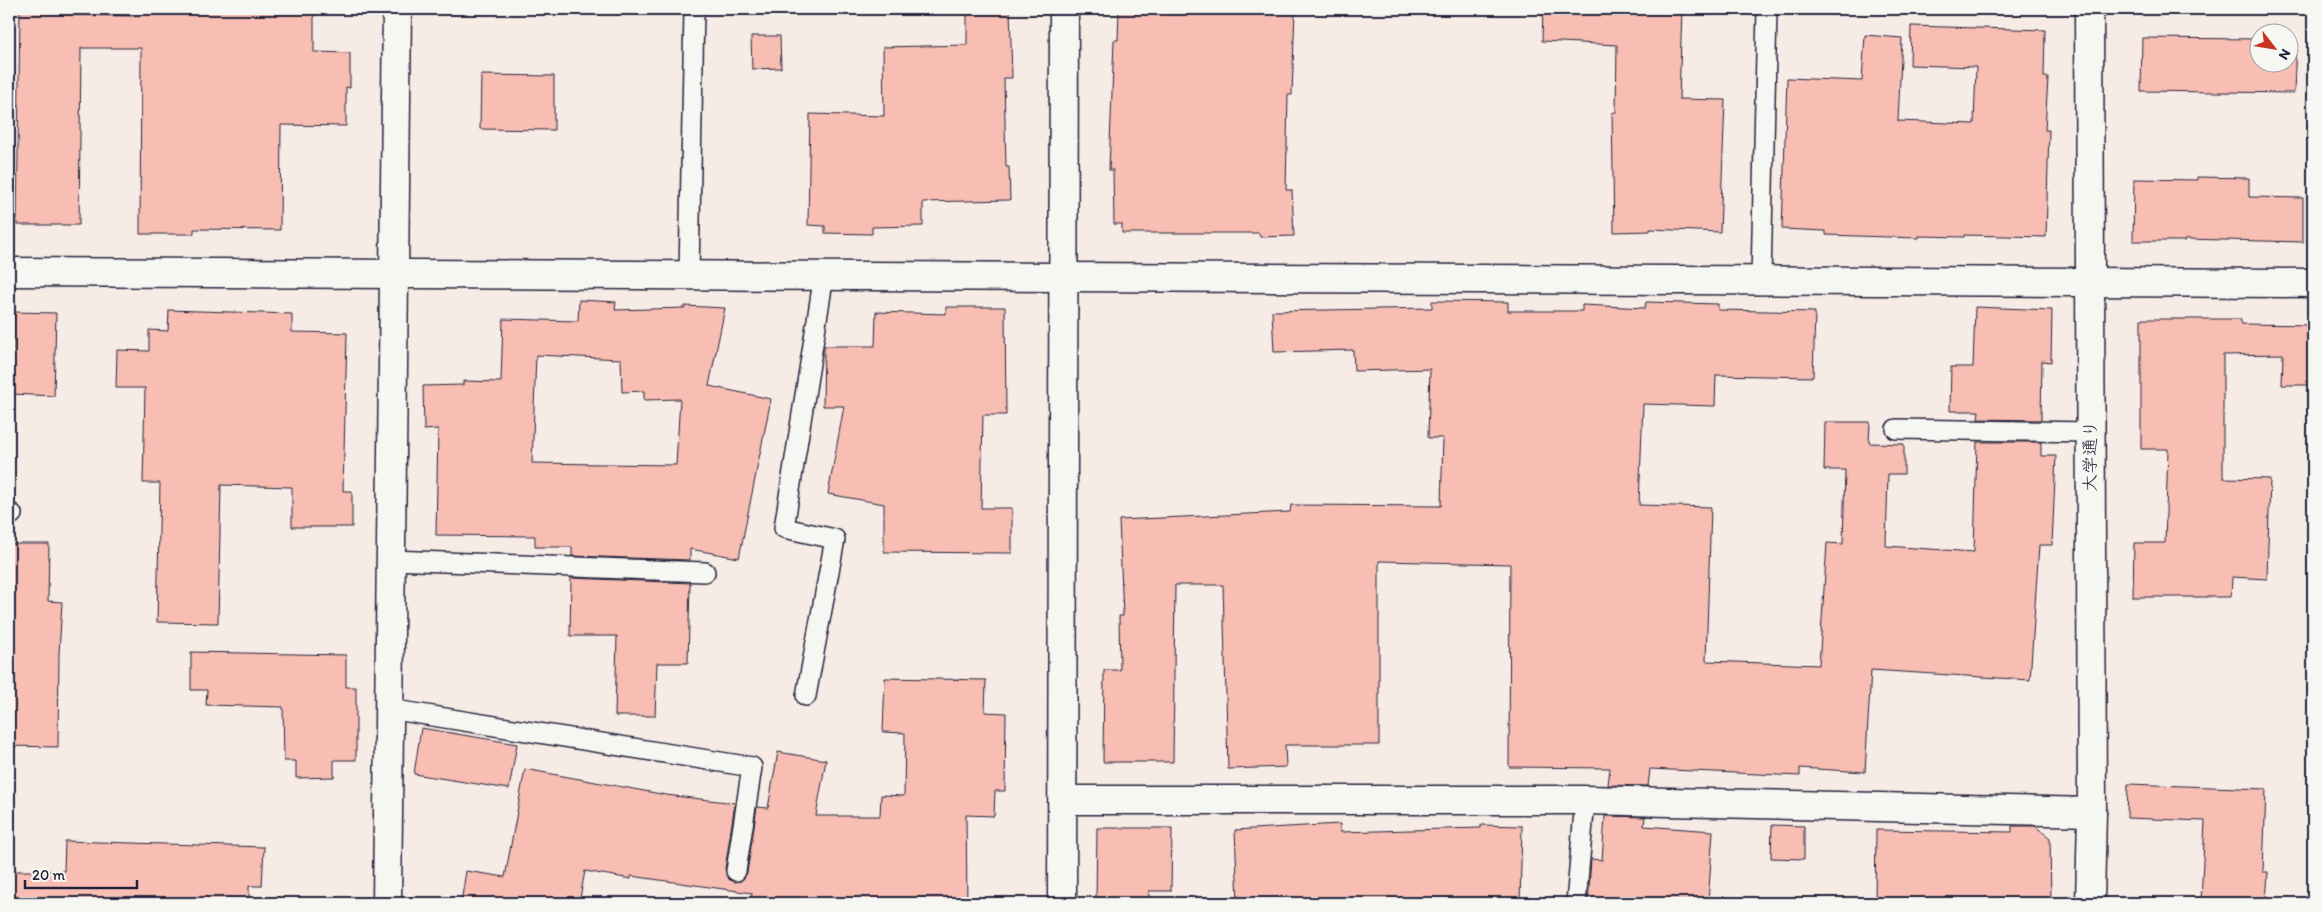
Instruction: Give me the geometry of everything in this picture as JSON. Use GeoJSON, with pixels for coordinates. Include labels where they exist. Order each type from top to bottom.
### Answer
{"type":"FeatureCollection","features":[{"type":"Feature","properties":{"kind":"street"},"geometry":{"type":"LineString","coordinates":[[387,903],[397,9]]}},
{"type":"Feature","properties":{"kind":"street"},"geometry":{"type":"LineString","coordinates":[[1062,903],[1064,9]]}},
{"type":"Feature","properties":{"kind":"street","name":"大学通り"},"geometry":{"type":"LineString","coordinates":[[2089,9],[2092,812],[2090,903]]}},
{"type":"Feature","properties":{"kind":"street"},"geometry":{"type":"LineString","coordinates":[[9,272],[2313,283]]}},
{"type":"Feature","properties":{"kind":"street"},"geometry":{"type":"LineString","coordinates":[[1063,800],[1585,800],[2092,812]]}},
{"type":"Feature","properties":{"kind":"lane"},"geometry":{"type":"LineString","coordinates":[[689,275],[694,9]]}},
{"type":"Feature","properties":{"kind":"lane"},"geometry":{"type":"LineString","coordinates":[[1761,280],[1767,9]]}},
{"type":"Feature","properties":{"kind":"lane"},"geometry":{"type":"LineString","coordinates":[[806,696],[835,539],[784,528],[824,275]]}},
{"type":"Feature","properties":{"kind":"lane"},"geometry":{"type":"LineString","coordinates":[[1896,429],[2090,432]]}},
{"type":"Feature","properties":{"kind":"lane"},"geometry":{"type":"LineString","coordinates":[[391,560],[705,572]]}},
{"type":"Feature","properties":{"kind":"lane"},"geometry":{"type":"LineString","coordinates":[[389,709],[752,767],[736,871]]}},
{"type":"Feature","properties":{"kind":"lane"},"geometry":{"type":"LineString","coordinates":[[1576,903],[1585,800]]}},
{"type":"Feature","properties":{"kind":"building"},"geometry":{"type":"Polygon","coordinates":[[[20,9],[69,9],[69,15],[141,16],[141,9],[314,9],[314,52],[350,53],[350,88],[346,87],[346,126],[281,125],[280,230],[194,229],[194,234],[140,234],[141,48],[81,48],[79,225],[17,225],[20,9]]]}},
{"type":"Feature","properties":{"kind":"building"},"geometry":{"type":"Polygon","coordinates":[[[967,9],[1010,9],[1012,78],[1004,78],[1006,167],[1009,167],[1010,200],[923,202],[923,226],[872,227],[872,234],[825,233],[825,226],[808,225],[810,114],[884,116],[883,47],[967,45],[967,9]]]}},
{"type":"Feature","properties":{"kind":"building"},"geometry":{"type":"Polygon","coordinates":[[[1119,9],[1295,9],[1292,95],[1288,95],[1286,190],[1292,190],[1294,236],[1260,237],[1259,233],[1122,233],[1122,224],[1114,224],[1113,170],[1109,170],[1114,40],[1118,40],[1119,9]]]}},
{"type":"Feature","properties":{"kind":"building"},"geometry":{"type":"Polygon","coordinates":[[[1543,9],[1682,9],[1679,99],[1725,100],[1720,232],[1650,229],[1650,231],[1614,232],[1612,113],[1616,112],[1617,45],[1542,41],[1543,9]]]}},
{"type":"Feature","properties":{"kind":"building"},"geometry":{"type":"Polygon","coordinates":[[[1911,26],[2045,30],[2044,77],[2048,77],[2045,130],[2049,130],[2046,237],[1964,235],[1964,237],[1919,236],[1919,238],[1826,235],[1826,231],[1782,229],[1787,78],[1862,81],[1865,35],[1902,38],[1898,121],[1974,124],[1976,67],[1910,65],[1911,26]]]}},
{"type":"Feature","properties":{"kind":"building"},"geometry":{"type":"Polygon","coordinates":[[[751,36],[780,36],[781,68],[752,69],[751,36]]]}},
{"type":"Feature","properties":{"kind":"building"},"geometry":{"type":"Polygon","coordinates":[[[2142,38],[2250,39],[2250,72],[2295,72],[2294,93],[2141,91],[2142,38]]]}},
{"type":"Feature","properties":{"kind":"building"},"geometry":{"type":"Polygon","coordinates":[[[481,75],[554,76],[554,130],[480,129],[481,75]]]}},
{"type":"Feature","properties":{"kind":"building"},"geometry":{"type":"Polygon","coordinates":[[[2197,177],[2249,178],[2249,197],[2303,198],[2303,242],[2185,239],[2185,241],[2133,241],[2134,179],[2197,180],[2197,177]]]}},
{"type":"Feature","properties":{"kind":"building"},"geometry":{"type":"Polygon","coordinates":[[[579,300],[616,302],[615,310],[685,308],[685,306],[725,308],[709,386],[771,399],[739,558],[690,549],[690,560],[572,556],[572,547],[535,547],[535,536],[436,535],[438,429],[424,430],[423,386],[463,385],[463,381],[501,382],[503,319],[578,321],[579,300]],[[536,355],[532,463],[676,465],[680,399],[644,400],[644,391],[622,392],[621,359],[536,355]]]}},
{"type":"Feature","properties":{"kind":"building"},"geometry":{"type":"Polygon","coordinates":[[[1432,301],[1508,302],[1508,311],[1582,311],[1582,305],[1645,308],[1646,302],[1718,304],[1718,310],[1815,312],[1813,377],[1716,375],[1715,406],[1643,404],[1639,505],[1711,507],[1706,661],[1819,665],[1827,543],[1843,544],[1845,470],[1824,470],[1825,422],[1870,422],[1869,443],[1904,444],[1904,474],[1888,474],[1886,546],[1974,552],[1977,442],[2041,442],[2041,456],[2056,456],[2052,545],[2039,545],[2030,680],[1871,670],[1865,772],[1800,768],[1800,776],[1650,769],[1648,786],[1608,785],[1610,768],[1509,767],[1510,564],[1379,561],[1379,745],[1285,745],[1286,767],[1228,769],[1223,585],[1175,585],[1173,762],[1103,762],[1104,670],[1120,670],[1119,616],[1123,616],[1119,520],[1290,512],[1291,505],[1441,506],[1443,438],[1428,438],[1430,369],[1354,371],[1353,350],[1274,352],[1272,311],[1432,308],[1432,301]]]}},
{"type":"Feature","properties":{"kind":"building"},"geometry":{"type":"Polygon","coordinates":[[[946,307],[1005,307],[1006,415],[983,415],[981,508],[1012,508],[1012,553],[884,552],[884,504],[828,494],[844,406],[823,406],[824,346],[875,346],[876,312],[946,314],[946,307]]]}},
{"type":"Feature","properties":{"kind":"building"},"geometry":{"type":"Polygon","coordinates":[[[1975,307],[2052,310],[2051,362],[2042,361],[2041,420],[1978,419],[1979,411],[1950,411],[1951,367],[1973,367],[1975,307]]]}},
{"type":"Feature","properties":{"kind":"building"},"geometry":{"type":"Polygon","coordinates":[[[169,310],[292,314],[292,332],[347,333],[343,491],[352,491],[352,527],[292,527],[292,487],[221,485],[218,623],[157,622],[160,483],[143,483],[145,388],[116,388],[117,350],[149,351],[149,330],[168,331],[169,310]]]}},
{"type":"Feature","properties":{"kind":"building"},"geometry":{"type":"Polygon","coordinates":[[[14,312],[56,313],[54,396],[11,394],[14,312]]]}},
{"type":"Feature","properties":{"kind":"building"},"geometry":{"type":"Polygon","coordinates":[[[2141,319],[2241,319],[2241,324],[2313,325],[2313,385],[2282,385],[2283,354],[2223,355],[2223,478],[2270,479],[2267,579],[2232,577],[2231,597],[2133,597],[2134,543],[2165,543],[2168,449],[2141,449],[2141,319]]]}},
{"type":"Feature","properties":{"kind":"building"},"geometry":{"type":"Polygon","coordinates":[[[9,544],[49,544],[48,601],[62,602],[59,654],[58,747],[9,746],[9,544]]]}},
{"type":"Feature","properties":{"kind":"building"},"geometry":{"type":"Polygon","coordinates":[[[571,578],[690,583],[688,663],[657,663],[655,716],[615,716],[617,636],[570,636],[571,578]]]}},
{"type":"Feature","properties":{"kind":"building"},"geometry":{"type":"Polygon","coordinates":[[[191,652],[346,655],[346,687],[356,687],[356,760],[334,760],[334,777],[296,778],[296,761],[284,761],[283,707],[206,705],[207,690],[191,690],[191,652]]]}},
{"type":"Feature","properties":{"kind":"building"},"geometry":{"type":"Polygon","coordinates":[[[885,678],[986,680],[985,712],[1006,713],[1005,791],[995,791],[994,816],[966,815],[967,903],[773,903],[751,900],[752,893],[631,876],[631,879],[585,871],[579,903],[461,903],[466,871],[505,877],[525,769],[666,795],[735,803],[725,869],[729,879],[735,882],[741,881],[747,873],[757,807],[768,808],[778,752],[826,760],[816,816],[880,816],[881,795],[904,796],[905,733],[883,732],[885,678]]]}},
{"type":"Feature","properties":{"kind":"building"},"geometry":{"type":"Polygon","coordinates":[[[421,728],[517,744],[509,789],[414,774],[421,728]]]}},
{"type":"Feature","properties":{"kind":"building"},"geometry":{"type":"Polygon","coordinates":[[[2128,784],[2266,789],[2263,872],[2268,872],[2266,903],[2201,901],[2205,821],[2127,818],[2128,784]]]}},
{"type":"Feature","properties":{"kind":"building"},"geometry":{"type":"Polygon","coordinates":[[[1605,816],[1645,817],[1644,826],[1713,831],[1708,903],[1588,903],[1591,859],[1602,860],[1605,816]]]}},
{"type":"Feature","properties":{"kind":"building"},"geometry":{"type":"Polygon","coordinates":[[[1340,824],[1340,832],[1481,828],[1481,825],[1522,826],[1520,903],[1238,903],[1235,830],[1340,824]]]}},
{"type":"Feature","properties":{"kind":"building"},"geometry":{"type":"Polygon","coordinates":[[[1772,825],[1804,826],[1804,859],[1771,858],[1772,825]]]}},
{"type":"Feature","properties":{"kind":"building"},"geometry":{"type":"Polygon","coordinates":[[[2012,826],[2035,826],[2050,838],[2051,903],[1875,903],[1876,830],[2012,832],[2012,826]]]}},
{"type":"Feature","properties":{"kind":"building"},"geometry":{"type":"Polygon","coordinates":[[[1097,828],[1172,828],[1171,891],[1149,891],[1149,903],[1096,903],[1097,828]]]}},
{"type":"Feature","properties":{"kind":"building"},"geometry":{"type":"Polygon","coordinates":[[[65,841],[264,847],[262,886],[249,886],[249,903],[9,903],[9,871],[64,871],[65,841]]]}}]}
